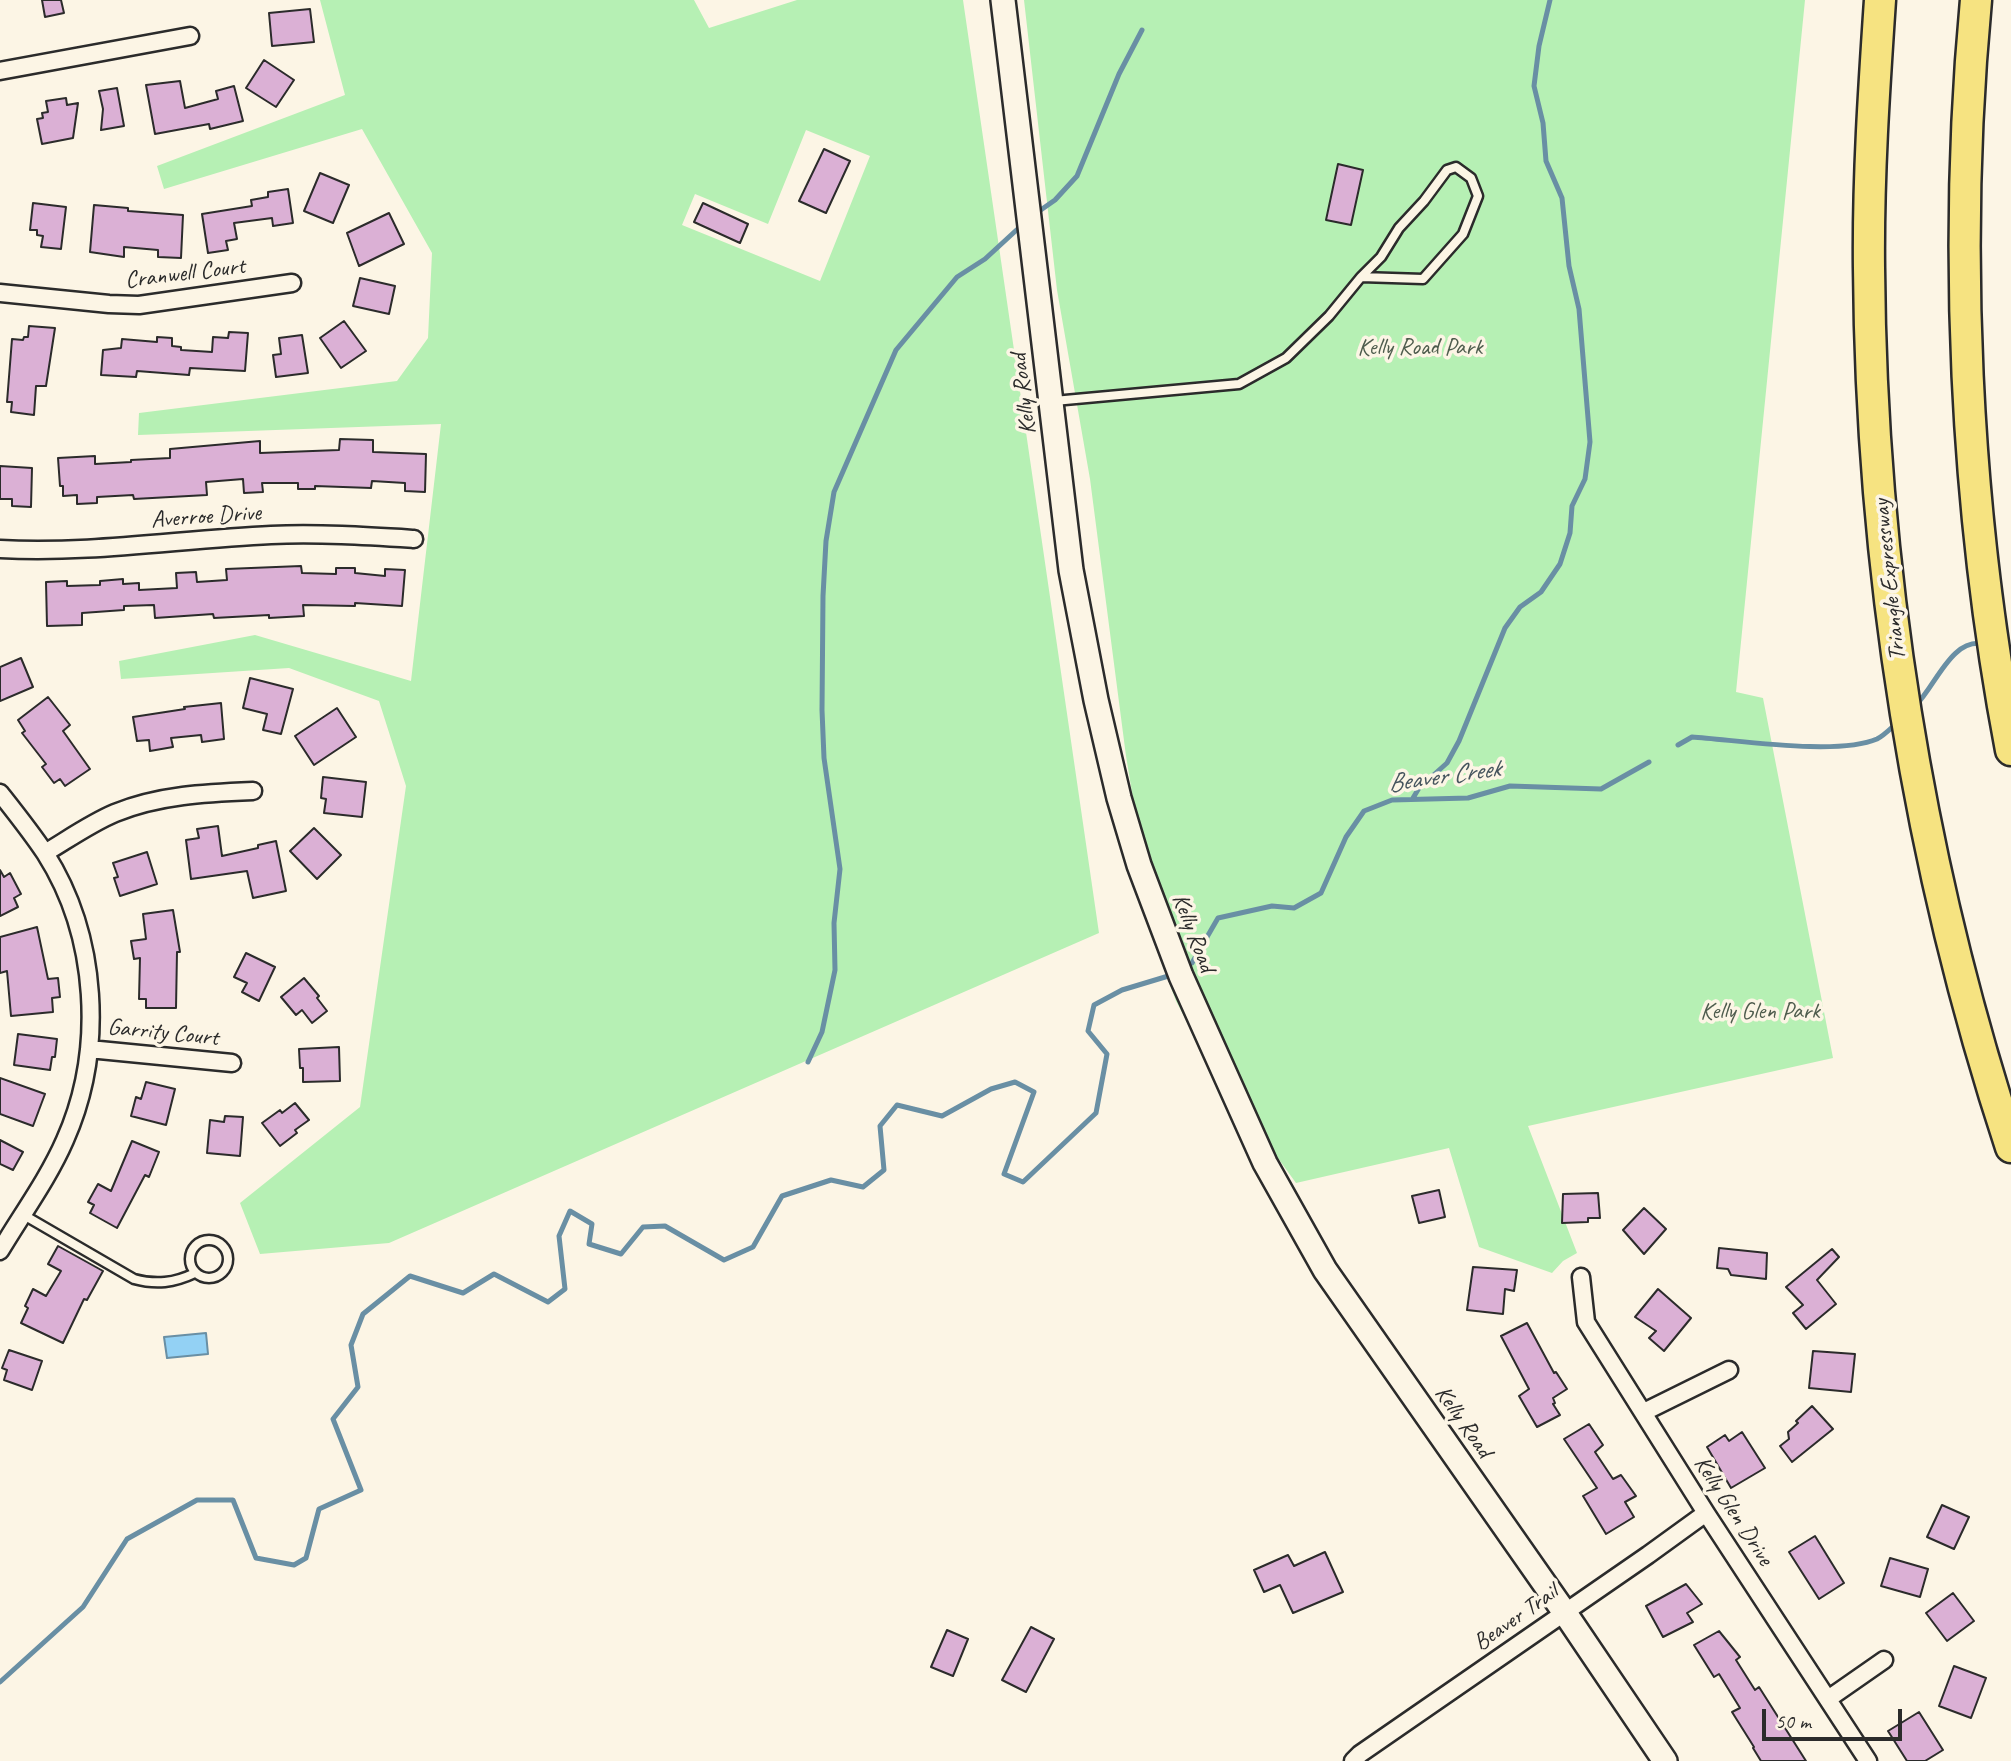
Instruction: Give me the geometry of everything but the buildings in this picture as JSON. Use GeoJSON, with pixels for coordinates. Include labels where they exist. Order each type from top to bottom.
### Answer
{"type":"FeatureCollection","features":[{"type":"Feature","properties":{"kind":"highway","name":"Triangle Expressway"},"geometry":{"type":"LineString","coordinates":[[1880,0],[1871,167],[1869,269],[1871,363],[1889,588],[1917,779],[1952,946],[2010,1142]]}},
{"type":"Feature","properties":{"kind":"highway"},"geometry":{"type":"LineString","coordinates":[[1976,0],[1966,219],[1969,385],[1987,597],[2011,750]]}},
{"type":"Feature","properties":{"kind":"street","name":"Kelly Road"},"geometry":{"type":"LineString","coordinates":[[1003,0],[1076,596],[1116,786],[1139,865],[1181,976],[1265,1163],[1325,1270],[1665,1761]]}},
{"type":"Feature","properties":{"kind":"street"},"geometry":{"type":"LineString","coordinates":[[0,71],[190,36]]}},
{"type":"Feature","properties":{"kind":"street","name":"Cranwell Court"},"geometry":{"type":"LineString","coordinates":[[0,293],[139,305],[292,283]]}},
{"type":"Feature","properties":{"kind":"street","name":"Averroe Drive"},"geometry":{"type":"LineString","coordinates":[[0,549],[68,549],[271,535],[328,534],[414,539]]}},
{"type":"Feature","properties":{"kind":"street"},"geometry":{"type":"LineString","coordinates":[[45,853],[114,813],[140,805],[192,794],[253,791]]}},
{"type":"Feature","properties":{"kind":"street"},"geometry":{"type":"LineString","coordinates":[[0,793],[45,853],[61,883],[81,937],[89,988],[89,1049],[77,1109],[65,1142],[0,1251]]}},
{"type":"Feature","properties":{"kind":"street","name":"Garrity Court"},"geometry":{"type":"LineString","coordinates":[[89,1049],[232,1063]]}},
{"type":"Feature","properties":{"kind":"street","name":"Kelly Glen Drive"},"geometry":{"type":"LineString","coordinates":[[1581,1277],[1586,1322],[1615,1371],[1868,1761]]}},
{"type":"Feature","properties":{"kind":"street"},"geometry":{"type":"LineString","coordinates":[[1644,1412],[1729,1370]]}},
{"type":"Feature","properties":{"kind":"street","name":"Beaver Trail"},"geometry":{"type":"LineString","coordinates":[[1353,1761],[1706,1513]]}},
{"type":"Feature","properties":{"kind":"street"},"geometry":{"type":"LineString","coordinates":[[1828,1699],[1884,1660]]}},
{"type":"Feature","properties":{"kind":"lane"},"geometry":{"type":"LineString","coordinates":[[1051,401],[1239,384],[1286,358],[1329,316],[1361,276],[1381,257],[1399,229],[1447,170],[1456,167],[1471,178],[1478,196],[1463,234],[1423,279],[1361,276]]}},
{"type":"Feature","properties":{"kind":"lane"},"geometry":{"type":"LineString","coordinates":[[22,1214],[134,1279],[150,1283],[164,1282],[179,1280],[195,1273]]}},
{"type":"Feature","properties":{"kind":"lane"},"geometry":{"type":"LineString","coordinates":[[211,1240],[222,1245],[228,1255],[225,1271],[210,1279],[195,1273],[190,1257],[197,1245],[211,1240]]}},
{"type":"Feature","properties":{"kind":"green space"},"geometry":{"type":"Polygon","coordinates":[[[320,0],[694,0],[709,28],[797,0],[963,0],[1099,933],[389,1243],[260,1254],[240,1203],[360,1107],[406,786],[379,701],[289,668],[121,679],[119,661],[255,635],[411,681],[441,424],[138,435],[139,413],[397,381],[428,338],[432,253],[362,129],[164,189],[157,166],[345,95],[320,0]],[[806,130],[768,224],[695,194],[682,225],[820,281],[870,156],[806,130]]]}},
{"type":"Feature","properties":{"kind":"green space","name":"Kelly Road Park"},"geometry":{"type":"Polygon","coordinates":[[[1024,0],[1805,0],[1736,692],[1763,698],[1833,1058],[1528,1126],[1577,1253],[1563,1261],[1552,1273],[1479,1247],[1449,1148],[1296,1183],[1207,1060],[1176,1001],[1159,956],[1126,756],[1090,479],[1057,290],[1024,0]]]}},
{"type":"Feature","properties":{"kind":"water"},"geometry":{"type":"Polygon","coordinates":[[[206,1333],[208,1354],[167,1358],[164,1337],[206,1333]]]}},
{"type":"Feature","properties":{"kind":"waterway"},"geometry":{"type":"LineString","coordinates":[[1413,798],[1419,788],[1447,763],[1459,741],[1505,628],[1520,607],[1541,592],[1560,564],[1570,533],[1572,506],[1585,479],[1590,442],[1579,309],[1569,266],[1562,198],[1546,161],[1543,123],[1534,86],[1539,46],[1550,0]]}},
{"type":"Feature","properties":{"kind":"waterway"},"geometry":{"type":"LineString","coordinates":[[1035,214],[1055,200],[1077,176],[1119,74],[1142,30]]}},
{"type":"Feature","properties":{"kind":"waterway"},"geometry":{"type":"LineString","coordinates":[[808,1062],[822,1032],[835,970],[834,923],[840,869],[824,758],[822,710],[826,541],[834,492],[896,350],[957,277],[985,259],[1022,225]]}},
{"type":"Feature","properties":{"kind":"waterway","name":"Beaver Creek"},"geometry":{"type":"LineString","coordinates":[[1916,705],[1954,655],[1973,644],[1984,644]]}},
{"type":"Feature","properties":{"kind":"waterway","name":"Beaver Creek"},"geometry":{"type":"LineString","coordinates":[[1678,745],[1692,737],[1813,747],[1859,744],[1877,739],[1898,722]]}},
{"type":"Feature","properties":{"kind":"waterway","name":"Beaver Creek"},"geometry":{"type":"LineString","coordinates":[[1192,963],[1218,918],[1272,906],[1294,908],[1321,893],[1346,837],[1364,811],[1392,800],[1468,798],[1510,786],[1601,789],[1649,762]]}},
{"type":"Feature","properties":{"kind":"waterway","name":"Beaver Creek"},"geometry":{"type":"LineString","coordinates":[[0,1682],[83,1607],[127,1539],[197,1500],[233,1500],[256,1558],[294,1565],[306,1558],[319,1509],[361,1490],[333,1419],[358,1387],[351,1345],[363,1314],[410,1276],[463,1293],[494,1274],[548,1302],[565,1289],[559,1236],[570,1211],[592,1224],[589,1244],[621,1254],[643,1227],[665,1226],[724,1260],[753,1247],[782,1196],[831,1180],[863,1187],[884,1170],[880,1126],[897,1105],[942,1116],[991,1089],[1015,1082],[1034,1092],[1004,1174],[1023,1182],[1096,1113],[1107,1054],[1088,1031],[1094,1005],[1122,990],[1175,974]]}},
{"type":"Feature","properties":{"kind":"park label","name":"Kelly Glen Park"},"geometry":{"type":"Point","coordinates":[1760,1012]}}]}
